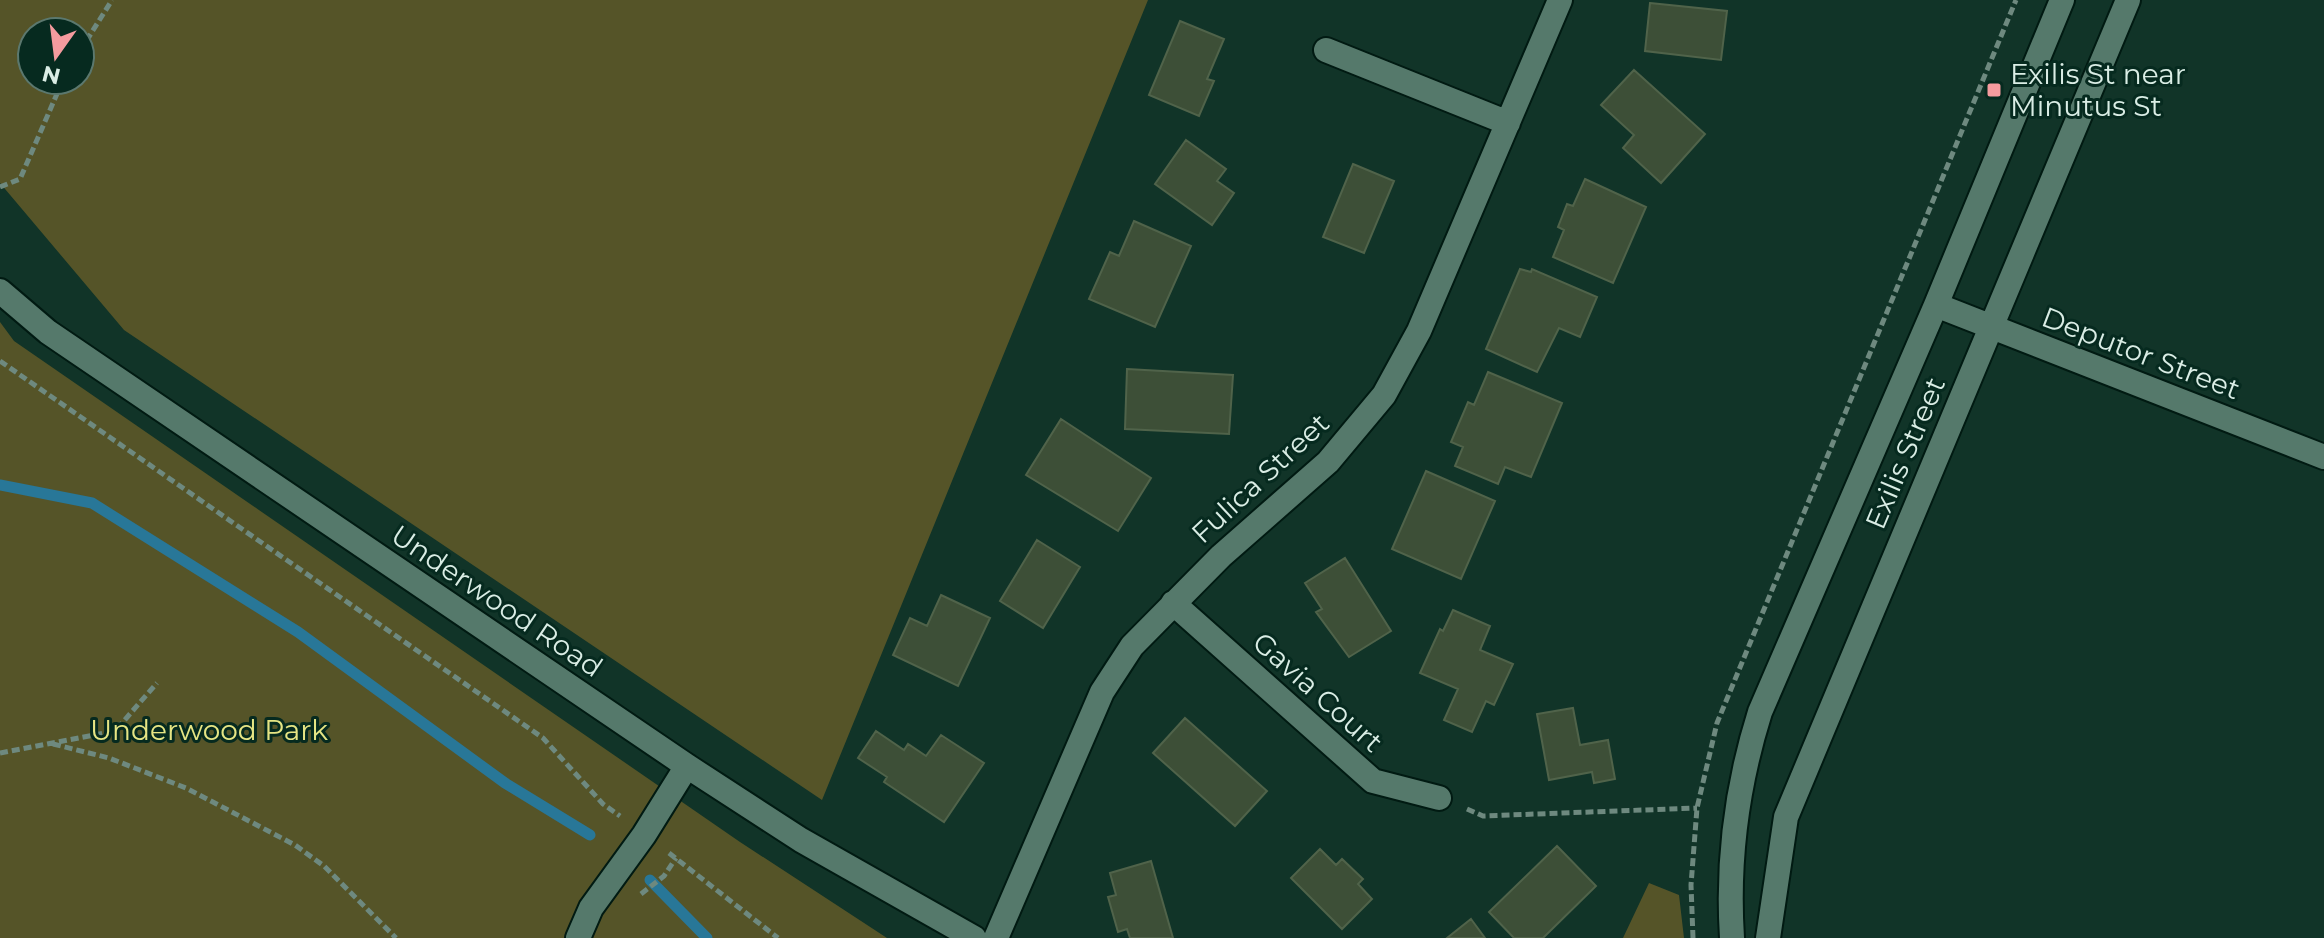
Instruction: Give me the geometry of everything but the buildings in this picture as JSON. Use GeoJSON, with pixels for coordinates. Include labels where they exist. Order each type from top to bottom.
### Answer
{"type":"FeatureCollection","features":[{"type":"Feature","properties":{"kind":"street","name":"Fulica Street"},"geometry":{"type":"LineString","coordinates":[[996,938],[1102,692],[1132,646],[1221,556],[1328,462],[1384,395],[1419,331],[1560,0]]}},
{"type":"Feature","properties":{"kind":"street","name":"Exilis Street"},"geometry":{"type":"LineString","coordinates":[[1732,938],[1730,912],[1734,828],[1746,755],[1760,712],[1936,305],[2062,0]]}},
{"type":"Feature","properties":{"kind":"street","name":"Exilis Street"},"geometry":{"type":"LineString","coordinates":[[1768,938],[1786,817],[2128,0]]}},
{"type":"Feature","properties":{"kind":"street"},"geometry":{"type":"LineString","coordinates":[[1326,50],[1508,123]]}},
{"type":"Feature","properties":{"kind":"street","name":"Underwood Road"},"geometry":{"type":"LineString","coordinates":[[0,291],[48,332],[687,766],[801,840],[974,938]]}},
{"type":"Feature","properties":{"kind":"street","name":"Deputor Street"},"geometry":{"type":"LineString","coordinates":[[1936,305],[2324,457]]}},
{"type":"Feature","properties":{"kind":"street","name":"Gavia Court"},"geometry":{"type":"LineString","coordinates":[[1173,603],[1373,781],[1439,798]]}},
{"type":"Feature","properties":{"kind":"street"},"geometry":{"type":"LineString","coordinates":[[578,938],[591,908],[644,835],[687,766]]}},
{"type":"Feature","properties":{"kind":"path"},"geometry":{"type":"LineString","coordinates":[[96,26],[112,0]]}},
{"type":"Feature","properties":{"kind":"path"},"geometry":{"type":"LineString","coordinates":[[1693,938],[1691,885],[1697,808],[1717,723],[2016,0]]}},
{"type":"Feature","properties":{"kind":"path"},"geometry":{"type":"LineString","coordinates":[[0,187],[20,179],[56,96]]}},
{"type":"Feature","properties":{"kind":"path"},"geometry":{"type":"LineString","coordinates":[[0,361],[543,738],[603,804],[778,938]]}},
{"type":"Feature","properties":{"kind":"path"},"geometry":{"type":"LineString","coordinates":[[0,753],[115,731],[157,683]]}},
{"type":"Feature","properties":{"kind":"path"},"geometry":{"type":"LineString","coordinates":[[53,744],[109,758],[186,788],[295,845],[324,866],[396,938]]}},
{"type":"Feature","properties":{"kind":"path"},"geometry":{"type":"LineString","coordinates":[[1439,798],[1483,816],[1697,808]]}},
{"type":"Feature","properties":{"kind":"path"},"geometry":{"type":"LineString","coordinates":[[645,892],[664,876],[676,858]]}},
{"type":"Feature","properties":{"kind":"green space"},"geometry":{"type":"Polygon","coordinates":[[[0,0],[1148,0],[822,800],[124,330],[0,183],[0,0]]]}},
{"type":"Feature","properties":{"kind":"green space","name":"Underwood Park"},"geometry":{"type":"Polygon","coordinates":[[[0,322],[14,341],[740,842],[887,938],[0,938],[0,322]]]}},
{"type":"Feature","properties":{"kind":"green space"},"geometry":{"type":"Polygon","coordinates":[[[1649,883],[1679,895],[1684,938],[1623,938],[1649,883]]]}},
{"type":"Feature","properties":{"kind":"waterway"},"geometry":{"type":"LineString","coordinates":[[0,485],[92,503],[298,632],[505,783],[590,835]]}},
{"type":"Feature","properties":{"kind":"waterway"},"geometry":{"type":"LineString","coordinates":[[650,880],[707,938]]}},
{"type":"Feature","properties":{"kind":"place","name":"Exilis St near Minutus St"},"geometry":{"type":"Point","coordinates":[1994,90]}}]}
